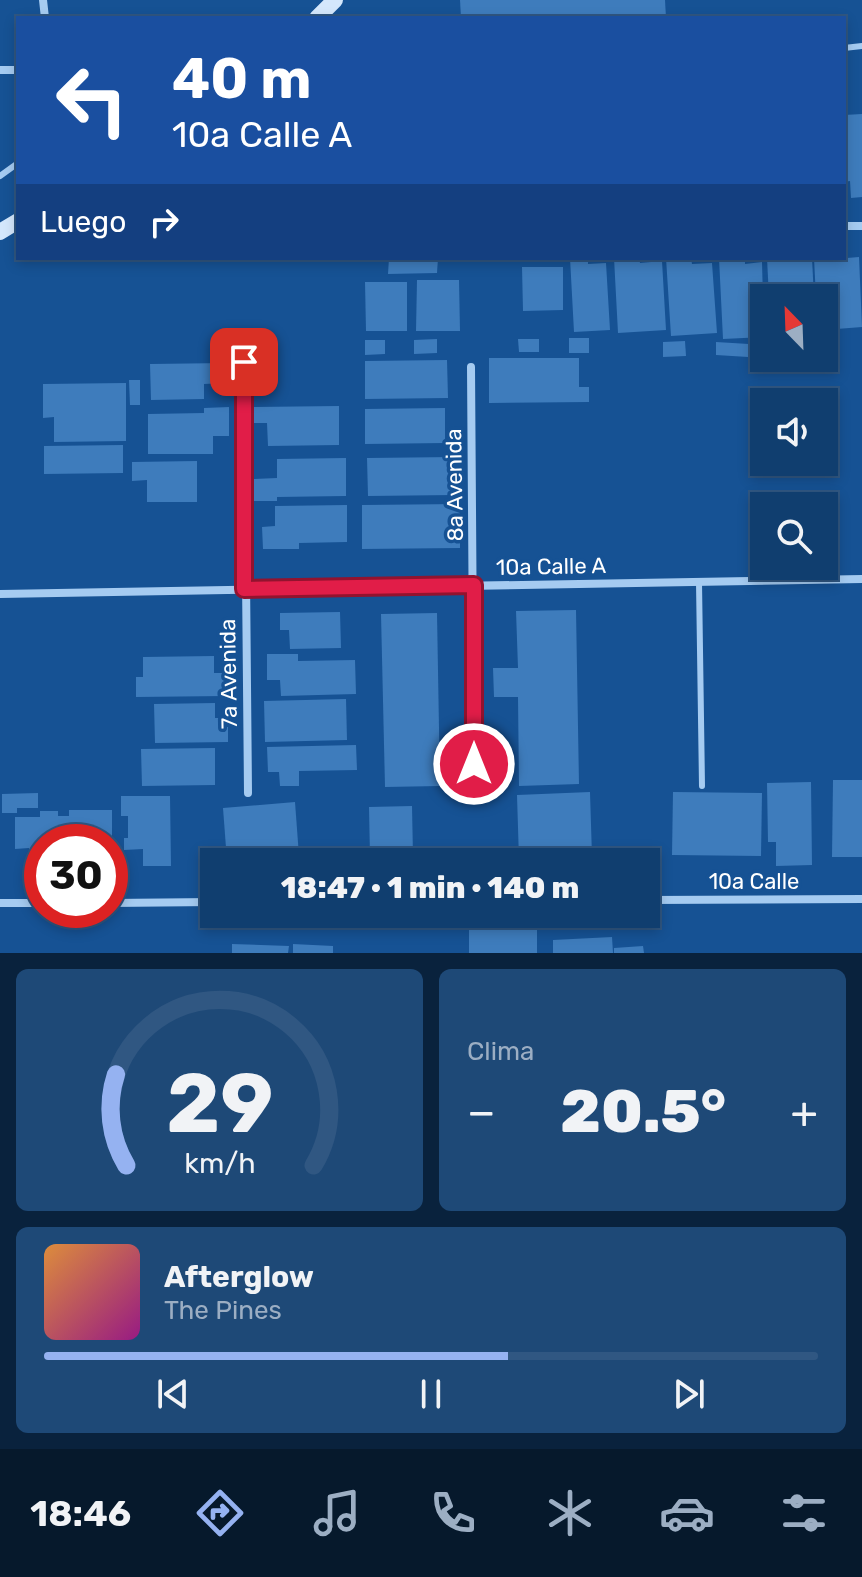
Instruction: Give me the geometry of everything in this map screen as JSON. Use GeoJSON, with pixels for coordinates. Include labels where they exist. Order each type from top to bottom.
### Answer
{"type":"FeatureCollection","features":[{"type":"Feature","properties":{"kind":"main road"},"geometry":{"type":"LineString","coordinates":[[319,16],[335,0]]}},
{"type":"Feature","properties":{"kind":"street","name":"7a Avenida"},"geometry":{"type":"LineString","coordinates":[[244,362],[248,793]]}},
{"type":"Feature","properties":{"kind":"street","name":"8a Avenida"},"geometry":{"type":"LineString","coordinates":[[471,367],[474,794]]}},
{"type":"Feature","properties":{"kind":"street","name":"10a Calle A"},"geometry":{"type":"LineString","coordinates":[[0,594],[862,579]]}},
{"type":"Feature","properties":{"kind":"street","name":"10a Calle"},"geometry":{"type":"LineString","coordinates":[[660,900],[862,899]]}},
{"type":"Feature","properties":{"kind":"street"},"geometry":{"type":"LineString","coordinates":[[128,903],[200,902]]}},
{"type":"Feature","properties":{"kind":"street"},"geometry":{"type":"LineString","coordinates":[[0,903],[24,903]]}},
{"type":"Feature","properties":{"kind":"lane"},"geometry":{"type":"LineString","coordinates":[[699,582],[702,786]]}},
{"type":"Feature","properties":{"kind":"building"},"geometry":{"type":"Polygon","coordinates":[[[460,0],[665,0],[666,16],[461,16],[460,0]]]}},
{"type":"Feature","properties":{"kind":"building"},"geometry":{"type":"Polygon","coordinates":[[[862,114],[862,197],[851,198],[850,181],[846,182],[846,115],[862,114]]]}},
{"type":"Feature","properties":{"kind":"building"},"geometry":{"type":"Polygon","coordinates":[[[846,252],[847,258],[859,257],[862,327],[838,329],[838,284],[815,284],[814,260],[846,260],[846,252]]]}},
{"type":"Feature","properties":{"kind":"building"},"geometry":{"type":"Polygon","coordinates":[[[389,260],[438,260],[437,273],[388,274],[389,260]]]}},
{"type":"Feature","properties":{"kind":"building"},"geometry":{"type":"Polygon","coordinates":[[[570,260],[588,260],[588,264],[606,263],[610,330],[574,332],[570,260]]]}},
{"type":"Feature","properties":{"kind":"building"},"geometry":{"type":"Polygon","coordinates":[[[614,260],[639,260],[640,263],[662,261],[666,330],[618,333],[614,260]]]}},
{"type":"Feature","properties":{"kind":"building"},"geometry":{"type":"Polygon","coordinates":[[[666,260],[712,263],[717,333],[671,336],[666,260]]]}},
{"type":"Feature","properties":{"kind":"building"},"geometry":{"type":"Polygon","coordinates":[[[719,260],[745,260],[745,264],[762,262],[763,284],[750,284],[750,338],[723,339],[719,260]]]}},
{"type":"Feature","properties":{"kind":"building"},"geometry":{"type":"Polygon","coordinates":[[[767,260],[812,260],[813,284],[768,284],[767,260]]]}},
{"type":"Feature","properties":{"kind":"building"},"geometry":{"type":"Polygon","coordinates":[[[522,267],[563,267],[563,310],[523,311],[522,267]]]}},
{"type":"Feature","properties":{"kind":"building"},"geometry":{"type":"Polygon","coordinates":[[[417,280],[459,280],[460,331],[416,331],[417,280]]]}},
{"type":"Feature","properties":{"kind":"building"},"geometry":{"type":"Polygon","coordinates":[[[365,282],[407,282],[407,331],[366,331],[365,282]]]}},
{"type":"Feature","properties":{"kind":"building"},"geometry":{"type":"Polygon","coordinates":[[[569,338],[589,338],[589,353],[569,353],[569,338]]]}},
{"type":"Feature","properties":{"kind":"building"},"geometry":{"type":"Polygon","coordinates":[[[437,339],[437,353],[414,354],[414,340],[437,339]]]}},
{"type":"Feature","properties":{"kind":"building"},"geometry":{"type":"Polygon","coordinates":[[[518,339],[539,339],[539,352],[519,352],[518,339]]]}},
{"type":"Feature","properties":{"kind":"building"},"geometry":{"type":"Polygon","coordinates":[[[365,340],[385,340],[385,354],[365,355],[365,340]]]}},
{"type":"Feature","properties":{"kind":"building"},"geometry":{"type":"Polygon","coordinates":[[[685,341],[686,356],[663,357],[663,342],[685,341]]]}},
{"type":"Feature","properties":{"kind":"building"},"geometry":{"type":"Polygon","coordinates":[[[716,342],[749,344],[748,357],[716,355],[716,342]]]}},
{"type":"Feature","properties":{"kind":"building"},"geometry":{"type":"Polygon","coordinates":[[[489,358],[579,358],[579,387],[589,387],[589,402],[489,403],[489,358]]]}},
{"type":"Feature","properties":{"kind":"building"},"geometry":{"type":"Polygon","coordinates":[[[447,360],[448,398],[365,399],[365,361],[447,360]]]}},
{"type":"Feature","properties":{"kind":"building"},"geometry":{"type":"Polygon","coordinates":[[[226,363],[226,383],[204,384],[204,399],[151,400],[150,364],[226,363]]]}},
{"type":"Feature","properties":{"kind":"building"},"geometry":{"type":"Polygon","coordinates":[[[256,369],[266,369],[266,385],[255,384],[256,369]]]}},
{"type":"Feature","properties":{"kind":"building"},"geometry":{"type":"Polygon","coordinates":[[[129,380],[140,380],[140,405],[130,405],[129,380]]]}},
{"type":"Feature","properties":{"kind":"building"},"geometry":{"type":"Polygon","coordinates":[[[126,383],[126,441],[54,442],[54,417],[43,418],[43,384],[126,383]]]}},
{"type":"Feature","properties":{"kind":"building"},"geometry":{"type":"Polygon","coordinates":[[[339,406],[339,445],[268,446],[267,423],[254,423],[254,407],[339,406]]]}},
{"type":"Feature","properties":{"kind":"building"},"geometry":{"type":"Polygon","coordinates":[[[229,407],[229,436],[213,436],[213,454],[148,454],[148,414],[204,413],[204,408],[229,407]]]}},
{"type":"Feature","properties":{"kind":"building"},"geometry":{"type":"Polygon","coordinates":[[[445,408],[445,443],[365,444],[365,409],[445,408]]]}},
{"type":"Feature","properties":{"kind":"building"},"geometry":{"type":"Polygon","coordinates":[[[123,445],[123,473],[44,474],[44,446],[123,445]]]}},
{"type":"Feature","properties":{"kind":"building"},"geometry":{"type":"Polygon","coordinates":[[[454,457],[454,495],[368,496],[367,458],[454,457]]]}},
{"type":"Feature","properties":{"kind":"building"},"geometry":{"type":"Polygon","coordinates":[[[346,458],[346,496],[277,497],[277,501],[254,501],[254,479],[277,478],[277,459],[346,458]]]}},
{"type":"Feature","properties":{"kind":"building"},"geometry":{"type":"Polygon","coordinates":[[[197,461],[197,502],[147,502],[147,480],[132,481],[132,462],[197,461]]]}},
{"type":"Feature","properties":{"kind":"building"},"geometry":{"type":"Polygon","coordinates":[[[460,504],[460,548],[362,549],[362,505],[460,504]]]}},
{"type":"Feature","properties":{"kind":"building"},"geometry":{"type":"Polygon","coordinates":[[[347,505],[347,542],[299,543],[299,549],[263,549],[262,527],[275,526],[275,506],[347,505]]]}},
{"type":"Feature","properties":{"kind":"building"},"geometry":{"type":"Polygon","coordinates":[[[576,610],[579,784],[519,786],[518,697],[494,697],[493,668],[518,668],[516,611],[576,610]]]}},
{"type":"Feature","properties":{"kind":"building"},"geometry":{"type":"Polygon","coordinates":[[[340,612],[341,648],[290,649],[289,630],[280,630],[280,613],[340,612]]]}},
{"type":"Feature","properties":{"kind":"building"},"geometry":{"type":"Polygon","coordinates":[[[437,613],[440,786],[385,787],[381,614],[437,613]]]}},
{"type":"Feature","properties":{"kind":"building"},"geometry":{"type":"Polygon","coordinates":[[[267,654],[298,654],[298,661],[355,660],[356,694],[281,696],[280,680],[267,680],[267,654]]]}},
{"type":"Feature","properties":{"kind":"building"},"geometry":{"type":"Polygon","coordinates":[[[214,656],[214,673],[226,673],[226,696],[136,697],[136,677],[143,677],[143,657],[214,656]]]}},
{"type":"Feature","properties":{"kind":"building"},"geometry":{"type":"Polygon","coordinates":[[[346,699],[347,740],[265,742],[264,701],[346,699]]]}},
{"type":"Feature","properties":{"kind":"building"},"geometry":{"type":"Polygon","coordinates":[[[215,703],[215,718],[228,718],[228,742],[155,743],[154,704],[215,703]]]}},
{"type":"Feature","properties":{"kind":"building"},"geometry":{"type":"Polygon","coordinates":[[[356,745],[357,770],[299,771],[299,786],[280,786],[279,772],[268,772],[267,747],[356,745]]]}},
{"type":"Feature","properties":{"kind":"building"},"geometry":{"type":"Polygon","coordinates":[[[215,748],[215,785],[142,786],[141,749],[215,748]]]}},
{"type":"Feature","properties":{"kind":"building"},"geometry":{"type":"Polygon","coordinates":[[[833,780],[862,780],[862,857],[832,857],[833,780]]]}},
{"type":"Feature","properties":{"kind":"building"},"geometry":{"type":"Polygon","coordinates":[[[811,782],[812,865],[776,866],[776,842],[768,842],[767,783],[811,782]]]}},
{"type":"Feature","properties":{"kind":"building"},"geometry":{"type":"Polygon","coordinates":[[[590,792],[592,848],[519,848],[517,795],[590,792]]]}},
{"type":"Feature","properties":{"kind":"building"},"geometry":{"type":"Polygon","coordinates":[[[673,792],[762,793],[761,856],[672,855],[673,792]]]}},
{"type":"Feature","properties":{"kind":"building"},"geometry":{"type":"Polygon","coordinates":[[[38,793],[38,808],[17,808],[17,813],[2,813],[2,794],[38,793]]]}},
{"type":"Feature","properties":{"kind":"building"},"geometry":{"type":"Polygon","coordinates":[[[121,796],[170,796],[171,866],[143,866],[143,849],[128,850],[128,816],[121,816],[121,796]]]}},
{"type":"Feature","properties":{"kind":"building"},"geometry":{"type":"Polygon","coordinates":[[[295,802],[298,848],[226,848],[223,808],[295,802]]]}},
{"type":"Feature","properties":{"kind":"building"},"geometry":{"type":"Polygon","coordinates":[[[412,806],[413,848],[370,848],[369,807],[412,806]]]}},
{"type":"Feature","properties":{"kind":"building"},"geometry":{"type":"Polygon","coordinates":[[[69,810],[112,810],[112,824],[24,824],[24,848],[15,849],[15,817],[40,817],[40,811],[58,811],[58,816],[69,816],[69,810]]]}},
{"type":"Feature","properties":{"kind":"building"},"geometry":{"type":"Polygon","coordinates":[[[537,928],[537,953],[469,953],[469,929],[537,928]]]}},
{"type":"Feature","properties":{"kind":"building"},"geometry":{"type":"Polygon","coordinates":[[[612,937],[613,953],[553,953],[553,940],[612,937]]]}},
{"type":"Feature","properties":{"kind":"building"},"geometry":{"type":"Polygon","coordinates":[[[232,944],[289,946],[288,953],[232,953],[232,944]]]}},
{"type":"Feature","properties":{"kind":"building"},"geometry":{"type":"Polygon","coordinates":[[[293,944],[333,946],[333,953],[293,953],[293,944]]]}},
{"type":"Feature","properties":{"kind":"building"},"geometry":{"type":"Polygon","coordinates":[[[643,946],[644,953],[614,953],[614,948],[643,946]]]}},
{"type":"Feature","properties":{"kind":"route"},"geometry":{"type":"LineString","coordinates":[[244,362],[244,589],[474,585],[474,764]]}}]}
